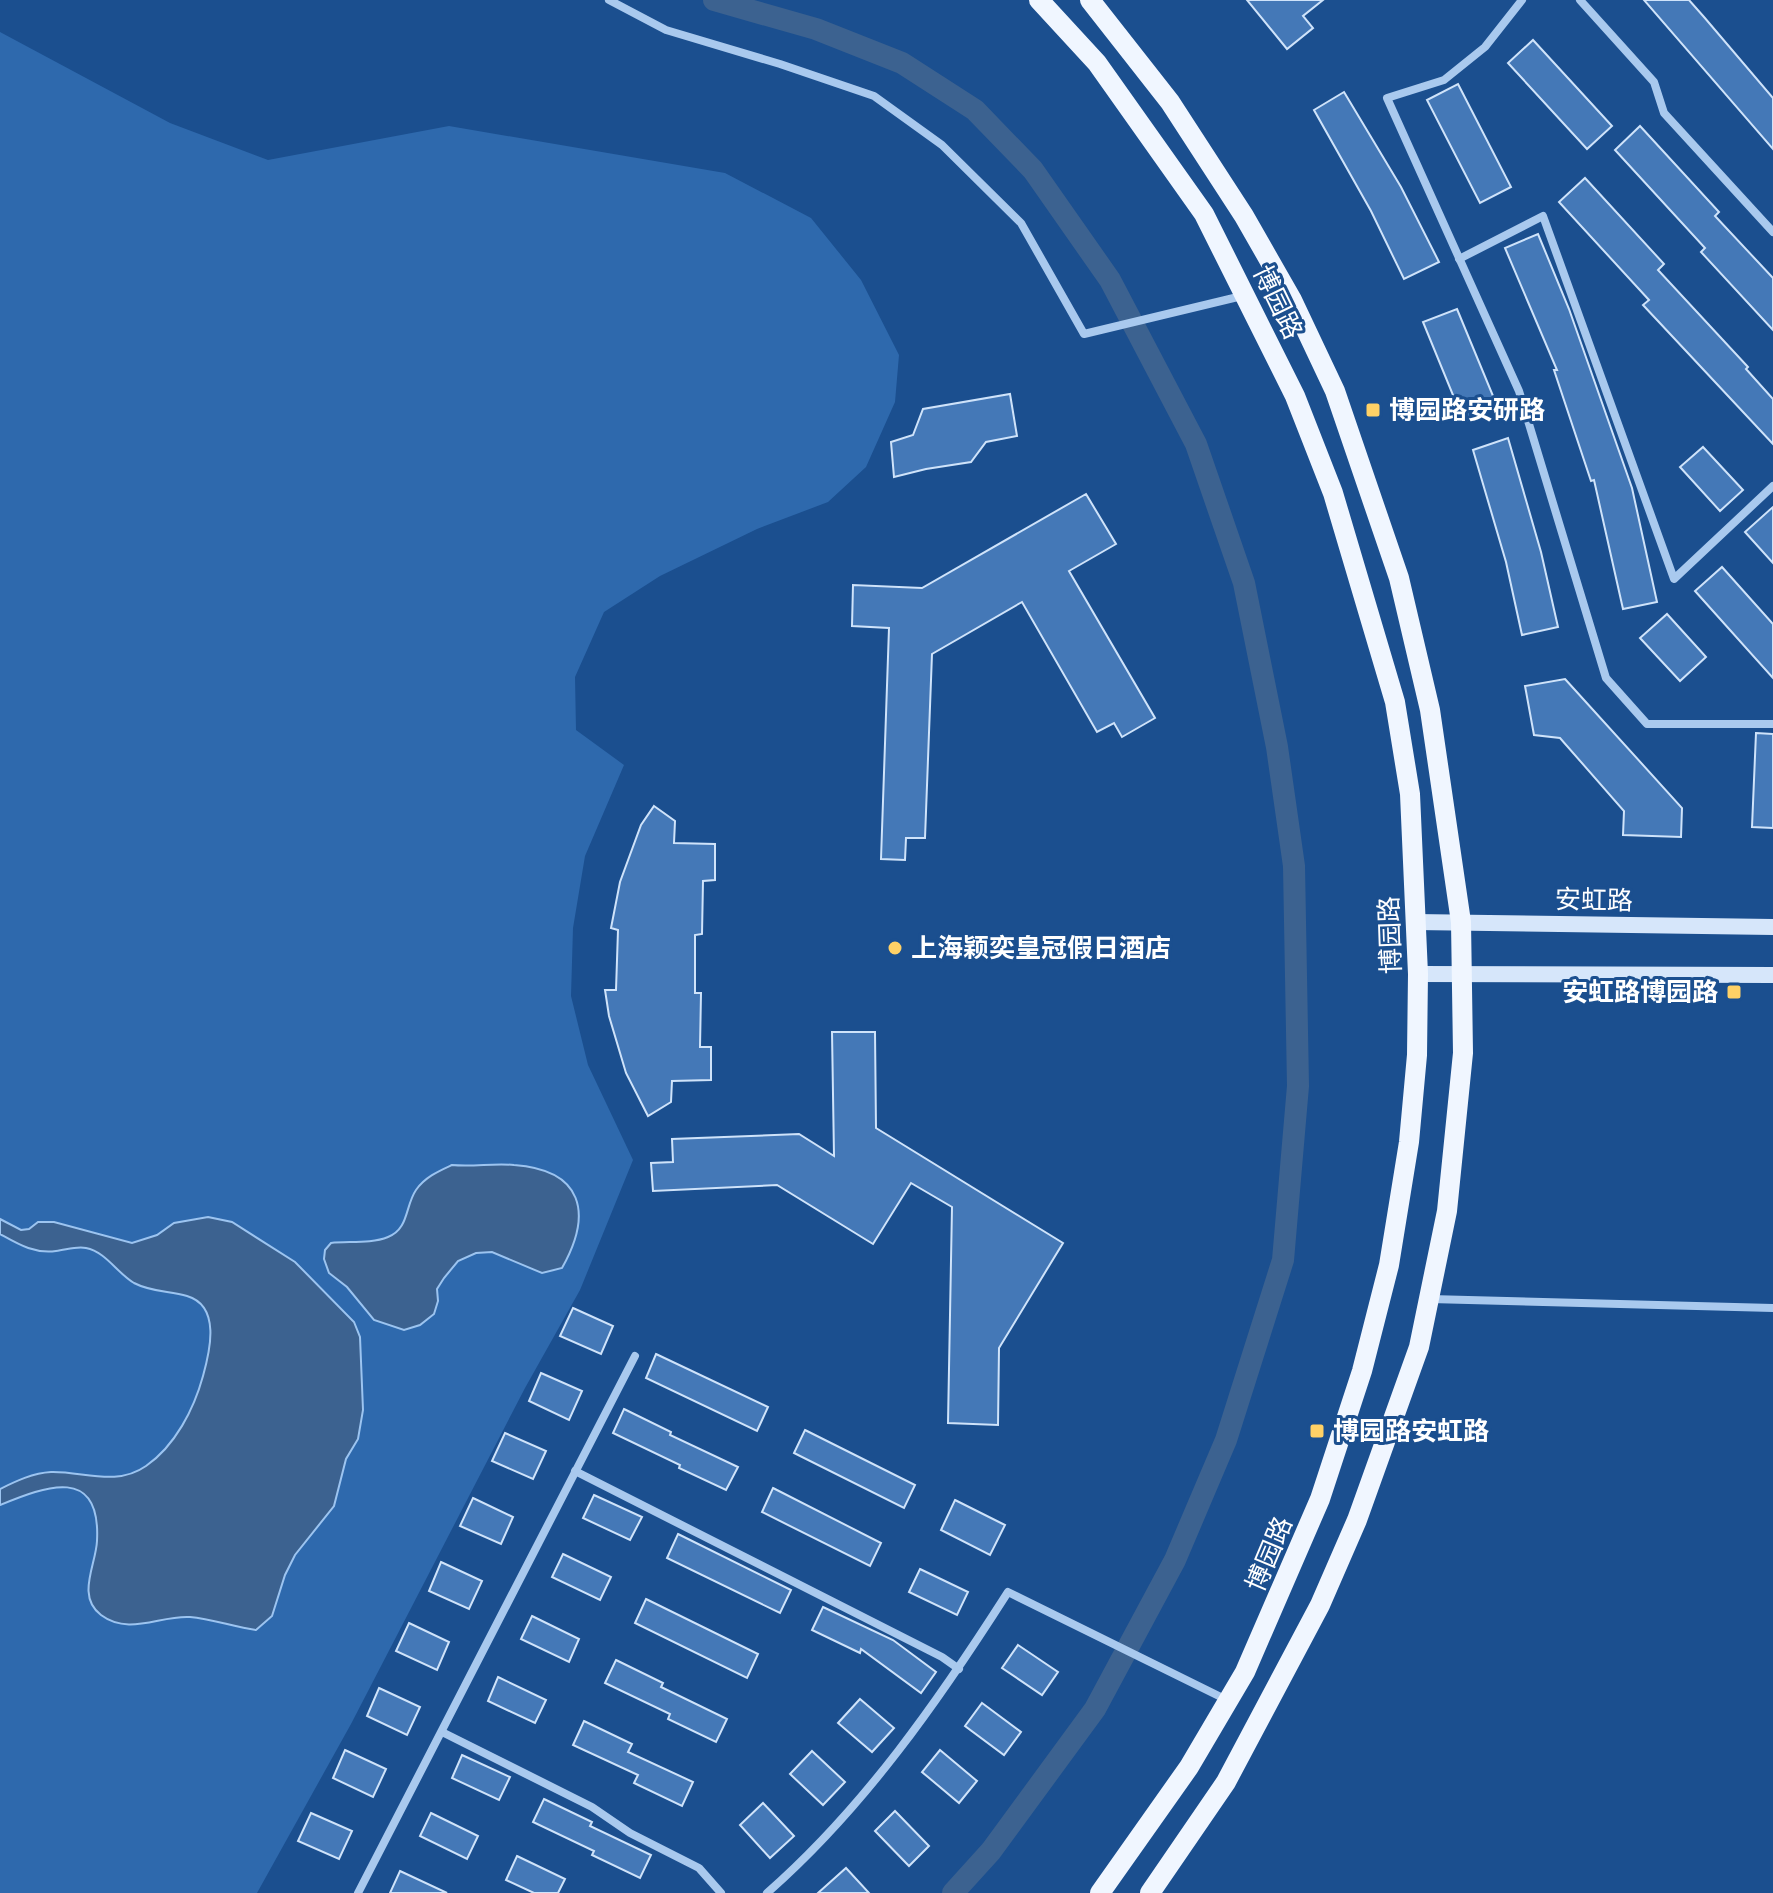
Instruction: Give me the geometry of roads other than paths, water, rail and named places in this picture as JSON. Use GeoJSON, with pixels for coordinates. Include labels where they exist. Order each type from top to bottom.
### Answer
{"type":"FeatureCollection","features":[{"type":"Feature","properties":{"kind":"main road","name":"博园路"},"geometry":{"type":"LineString","coordinates":[[1039,0],[1097,63],[1204,214],[1295,396],[1333,493],[1395,702],[1410,794],[1418,974],[1417,1055],[1409,1142],[1389,1265],[1362,1371],[1320,1499],[1262,1634],[1228,1701],[1189,1767],[1100,1893]]}},
{"type":"Feature","properties":{"kind":"main road","name":"博园路"},"geometry":{"type":"LineString","coordinates":[[1090,0],[1170,102],[1244,216],[1292,300],[1335,391],[1399,578],[1430,710],[1461,922],[1463,1053],[1447,1211],[1419,1347],[1357,1520],[1320,1605],[1226,1782],[1150,1893]]}},
{"type":"Feature","properties":{"kind":"main road","name":"安虹路"},"geometry":{"type":"LineString","coordinates":[[1415,922],[1773,927]]}},
{"type":"Feature","properties":{"kind":"main road"},"geometry":{"type":"LineString","coordinates":[[1418,974],[1773,975]]}},
{"type":"Feature","properties":{"kind":"street"},"geometry":{"type":"LineString","coordinates":[[609,0],[666,30],[874,96],[942,145],[1021,223],[1084,334],[1246,295]]}},
{"type":"Feature","properties":{"kind":"street"},"geometry":{"type":"LineString","coordinates":[[1522,0],[1485,47],[1444,80],[1387,98],[1519,391],[1606,678],[1647,724],[1773,724]]}},
{"type":"Feature","properties":{"kind":"street"},"geometry":{"type":"LineString","coordinates":[[1580,0],[1654,82],[1664,113],[1773,232]]}},
{"type":"Feature","properties":{"kind":"street"},"geometry":{"type":"LineString","coordinates":[[1459,259],[1543,216],[1674,579],[1773,486]]}},
{"type":"Feature","properties":{"kind":"street"},"geometry":{"type":"LineString","coordinates":[[1429,1299],[1773,1308]]}},
{"type":"Feature","properties":{"kind":"street"},"geometry":{"type":"LineString","coordinates":[[358,1893],[635,1356]]}},
{"type":"Feature","properties":{"kind":"street"},"geometry":{"type":"LineString","coordinates":[[575,1471],[942,1657],[959,1669]]}},
{"type":"Feature","properties":{"kind":"street"},"geometry":{"type":"LineString","coordinates":[[767,1893],[825,1836],[929,1712],[1008,1592],[1228,1701]]}},
{"type":"Feature","properties":{"kind":"street"},"geometry":{"type":"LineString","coordinates":[[442,1732],[592,1807],[630,1833],[699,1868],[721,1893]]}},
{"type":"Feature","properties":{"kind":"waterway"},"geometry":{"type":"LineString","coordinates":[[714,0],[816,29],[902,63],[975,110],[1033,170],[1110,280],[1196,444],[1244,583],[1277,747],[1294,866],[1298,1086],[1283,1260],[1226,1440],[1175,1560],[1095,1709],[991,1851],[953,1893]]}},
{"type":"Feature","properties":{"kind":"place","name":"博园路安研路"},"geometry":{"type":"Point","coordinates":[1373,410]}},
{"type":"Feature","properties":{"kind":"place","name":"上海颖奕皇冠假日酒店"},"geometry":{"type":"Point","coordinates":[895,948]}},
{"type":"Feature","properties":{"kind":"place","name":"安虹路博园路"},"geometry":{"type":"Point","coordinates":[1734,992]}},
{"type":"Feature","properties":{"kind":"place","name":"博园路安虹路"},"geometry":{"type":"Point","coordinates":[1317,1431]}}]}
